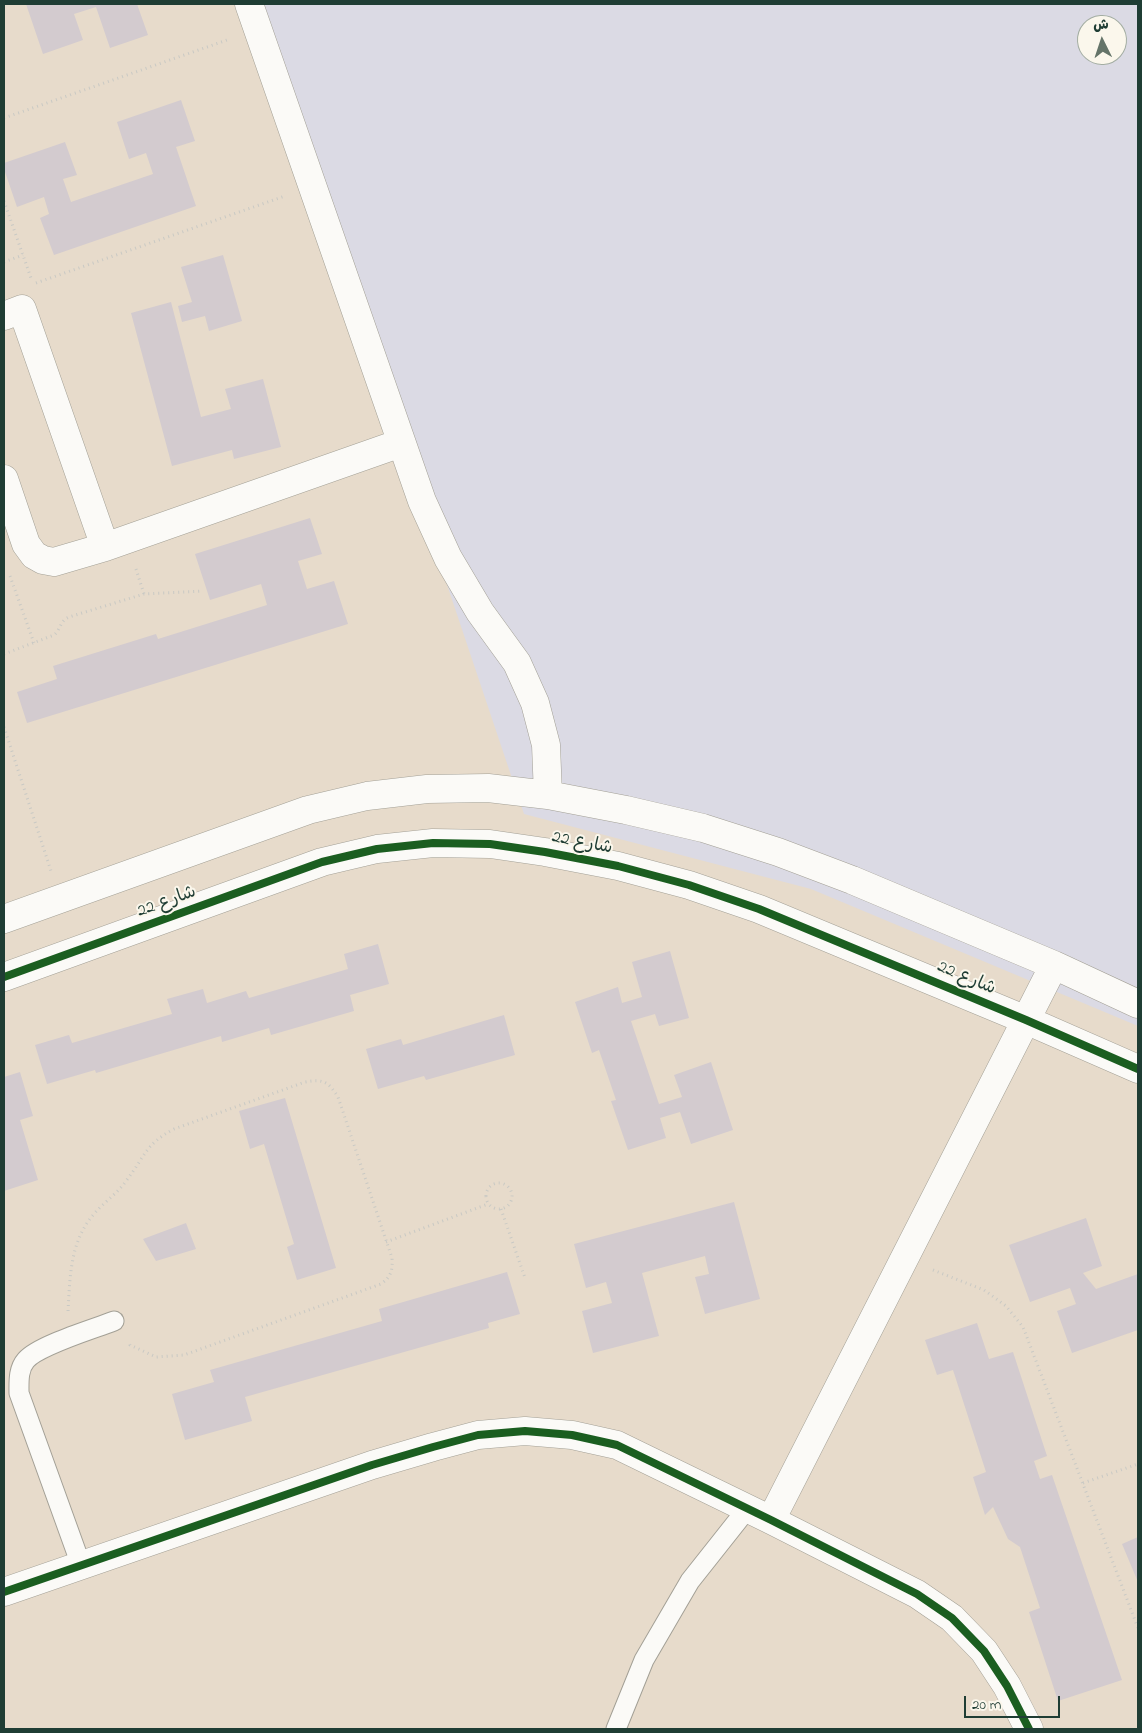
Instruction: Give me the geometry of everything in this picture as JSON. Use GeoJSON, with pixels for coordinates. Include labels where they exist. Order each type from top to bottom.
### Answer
{"type":"FeatureCollection","features":[{"type":"Feature","properties":{"kind":"street"},"geometry":{"type":"LineString","coordinates":[[249,4],[422,501],[448,558],[480,612],[517,663],[535,703],[546,746],[548,796]]}},
{"type":"Feature","properties":{"kind":"street"},"geometry":{"type":"LineString","coordinates":[[4,316],[22,309],[105,546]]}},
{"type":"Feature","properties":{"kind":"street"},"geometry":{"type":"LineString","coordinates":[[4,479],[26,544],[34,555],[43,560],[54,562],[401,443]]}},
{"type":"Feature","properties":{"kind":"street"},"geometry":{"type":"LineString","coordinates":[[4,919],[308,810],[367,796],[427,789],[479,788],[548,796],[626,810],[703,828],[778,852],[852,880],[1054,965],[1138,1004]]}},
{"type":"Feature","properties":{"kind":"street","name":"شارع 22"},"geometry":{"type":"LineString","coordinates":[[4,977],[322,862],[377,849],[433,843],[490,844],[618,866],[707,891],[768,912],[1138,1069]]}},
{"type":"Feature","properties":{"kind":"street"},"geometry":{"type":"LineString","coordinates":[[759,1514],[904,1259],[1054,965]]}},
{"type":"Feature","properties":{"kind":"street"},"geometry":{"type":"LineString","coordinates":[[4,1592],[372,1465],[433,1447],[478,1436],[525,1431],[572,1435],[617,1446],[759,1514],[917,1594],[952,1618],[984,1651],[1007,1686],[1029,1729]]}},
{"type":"Feature","properties":{"kind":"lane"},"geometry":{"type":"LineString","coordinates":[[81,1565],[19,1394],[19,1377],[25,1361],[37,1351],[114,1321]]}},
{"type":"Feature","properties":{"kind":"lane"},"geometry":{"type":"LineString","coordinates":[[616,1729],[644,1660],[690,1581],[759,1514]]}},
{"type":"Feature","properties":{"kind":"path"},"geometry":{"type":"LineString","coordinates":[[4,118],[257,30]]}},
{"type":"Feature","properties":{"kind":"path"},"geometry":{"type":"LineString","coordinates":[[34,284],[312,187]]}},
{"type":"Feature","properties":{"kind":"path"},"geometry":{"type":"LineString","coordinates":[[4,262],[23,255]]}},
{"type":"Feature","properties":{"kind":"path"},"geometry":{"type":"LineString","coordinates":[[9,571],[34,643]]}},
{"type":"Feature","properties":{"kind":"path"},"geometry":{"type":"LineString","coordinates":[[4,654],[54,635],[60,624],[69,617],[144,594],[202,592]]}},
{"type":"Feature","properties":{"kind":"path"},"geometry":{"type":"LineString","coordinates":[[4,727],[60,898]]}},
{"type":"Feature","properties":{"kind":"path"},"geometry":{"type":"LineString","coordinates":[[66,1340],[73,1253],[81,1232],[94,1214],[126,1181],[148,1148],[160,1137],[174,1129],[305,1082],[319,1080],[331,1085],[338,1096],[392,1258],[393,1268],[389,1278],[381,1284],[184,1355],[156,1357],[130,1345],[114,1321]]}},
{"type":"Feature","properties":{"kind":"path"},"geometry":{"type":"LineString","coordinates":[[500,1183],[507,1186],[512,1192],[512,1199],[508,1206],[501,1209],[494,1208],[488,1204],[486,1196],[493,1184],[500,1183]]}},
{"type":"Feature","properties":{"kind":"path"},"geometry":{"type":"LineString","coordinates":[[386,1242],[488,1204]]}},
{"type":"Feature","properties":{"kind":"path"},"geometry":{"type":"LineString","coordinates":[[501,1209],[525,1278]]}},
{"type":"Feature","properties":{"kind":"path"},"geometry":{"type":"LineString","coordinates":[[904,1259],[984,1290],[1006,1306],[1024,1327],[1138,1628]]}},
{"type":"Feature","properties":{"kind":"path"},"geometry":{"type":"LineString","coordinates":[[1083,1483],[1138,1464]]}},
{"type":"Feature","properties":{"kind":"shaded area"},"geometry":{"type":"Polygon","coordinates":[[[252,4],[1138,4],[1138,1026],[811,889],[524,814],[252,4]]]}},
{"type":"Feature","properties":{"kind":"building"},"geometry":{"type":"Polygon","coordinates":[[[26,4],[137,4],[148,35],[110,48],[96,7],[74,14],[83,40],[43,54],[26,4]]]}},
{"type":"Feature","properties":{"kind":"building"},"geometry":{"type":"Polygon","coordinates":[[[181,100],[195,141],[176,147],[196,206],[54,255],[40,218],[49,214],[44,197],[17,207],[4,169],[4,163],[65,142],[77,175],[63,179],[71,202],[153,174],[146,153],[129,159],[117,122],[181,100]]]}},
{"type":"Feature","properties":{"kind":"building"},"geometry":{"type":"Polygon","coordinates":[[[223,255],[242,321],[209,331],[205,316],[182,322],[178,306],[192,302],[181,267],[223,255]]]}},
{"type":"Feature","properties":{"kind":"building"},"geometry":{"type":"Polygon","coordinates":[[[171,302],[201,417],[231,409],[225,389],[263,379],[281,447],[234,459],[232,450],[172,466],[131,313],[171,302]]]}},
{"type":"Feature","properties":{"kind":"building"},"geometry":{"type":"Polygon","coordinates":[[[310,518],[322,554],[298,561],[307,589],[334,581],[348,624],[27,723],[17,692],[57,679],[53,666],[156,634],[158,639],[267,605],[261,584],[210,600],[195,554],[310,518]]]}},
{"type":"Feature","properties":{"kind":"building"},"geometry":{"type":"Polygon","coordinates":[[[378,944],[389,984],[350,995],[354,1011],[271,1035],[269,1028],[222,1042],[221,1036],[96,1073],[95,1070],[47,1084],[35,1045],[69,1035],[72,1043],[172,1014],[167,999],[203,989],[207,1003],[246,991],[249,998],[348,969],[344,954],[378,944]]]}},
{"type":"Feature","properties":{"kind":"building"},"geometry":{"type":"Polygon","coordinates":[[[670,951],[689,1018],[659,1026],[655,1014],[631,1021],[659,1104],[682,1097],[674,1075],[711,1062],[733,1130],[691,1144],[680,1112],[660,1118],[666,1138],[628,1150],[611,1101],[616,1100],[599,1050],[592,1053],[575,1002],[618,987],[622,1003],[642,997],[632,962],[670,951]]]}},
{"type":"Feature","properties":{"kind":"building"},"geometry":{"type":"Polygon","coordinates":[[[504,1015],[515,1055],[426,1080],[424,1076],[378,1089],[366,1049],[401,1039],[403,1045],[504,1015]]]}},
{"type":"Feature","properties":{"kind":"building"},"geometry":{"type":"Polygon","coordinates":[[[20,1072],[33,1116],[20,1120],[38,1180],[4,1191],[4,1077],[20,1072]]]}},
{"type":"Feature","properties":{"kind":"building"},"geometry":{"type":"Polygon","coordinates":[[[285,1098],[336,1268],[297,1280],[287,1247],[294,1244],[264,1144],[250,1149],[239,1111],[285,1098]]]}},
{"type":"Feature","properties":{"kind":"building"},"geometry":{"type":"Polygon","coordinates":[[[734,1202],[760,1299],[705,1314],[695,1277],[709,1274],[705,1256],[642,1273],[659,1336],[593,1353],[582,1311],[612,1303],[606,1282],[586,1288],[574,1244],[734,1202]]]}},
{"type":"Feature","properties":{"kind":"building"},"geometry":{"type":"Polygon","coordinates":[[[1086,1218],[1102,1266],[1083,1273],[1096,1289],[1138,1274],[1138,1330],[1072,1353],[1057,1311],[1076,1304],[1070,1288],[1030,1302],[1009,1245],[1086,1218]]]}},
{"type":"Feature","properties":{"kind":"building"},"geometry":{"type":"Polygon","coordinates":[[[186,1223],[196,1249],[156,1261],[143,1239],[186,1223]]]}},
{"type":"Feature","properties":{"kind":"building"},"geometry":{"type":"Polygon","coordinates":[[[507,1272],[520,1314],[488,1323],[489,1328],[245,1397],[252,1421],[185,1440],[172,1394],[214,1382],[210,1370],[382,1321],[379,1309],[507,1272]]]}},
{"type":"Feature","properties":{"kind":"building"},"geometry":{"type":"Polygon","coordinates":[[[977,1323],[989,1359],[1013,1352],[1047,1456],[1034,1461],[1040,1479],[1052,1475],[1122,1680],[1058,1701],[1029,1612],[1040,1608],[1020,1547],[1008,1539],[993,1507],[985,1515],[973,1477],[986,1472],[953,1370],[937,1375],[925,1340],[977,1323]]]}},
{"type":"Feature","properties":{"kind":"building"},"geometry":{"type":"Polygon","coordinates":[[[1138,1537],[1138,1582],[1122,1544],[1138,1537]]]}},
{"type":"Feature","properties":{"kind":"cycle path"},"geometry":{"type":"LineString","coordinates":[[4,977],[322,862],[377,849],[433,843],[490,844],[618,866],[689,885],[759,909],[1026,1020],[1138,1069]]}},
{"type":"Feature","properties":{"kind":"cycle path"},"geometry":{"type":"LineString","coordinates":[[4,1592],[372,1465],[433,1447],[478,1435],[525,1431],[572,1435],[617,1445],[917,1594],[952,1618],[984,1651],[1007,1686],[1029,1729]]}}]}
